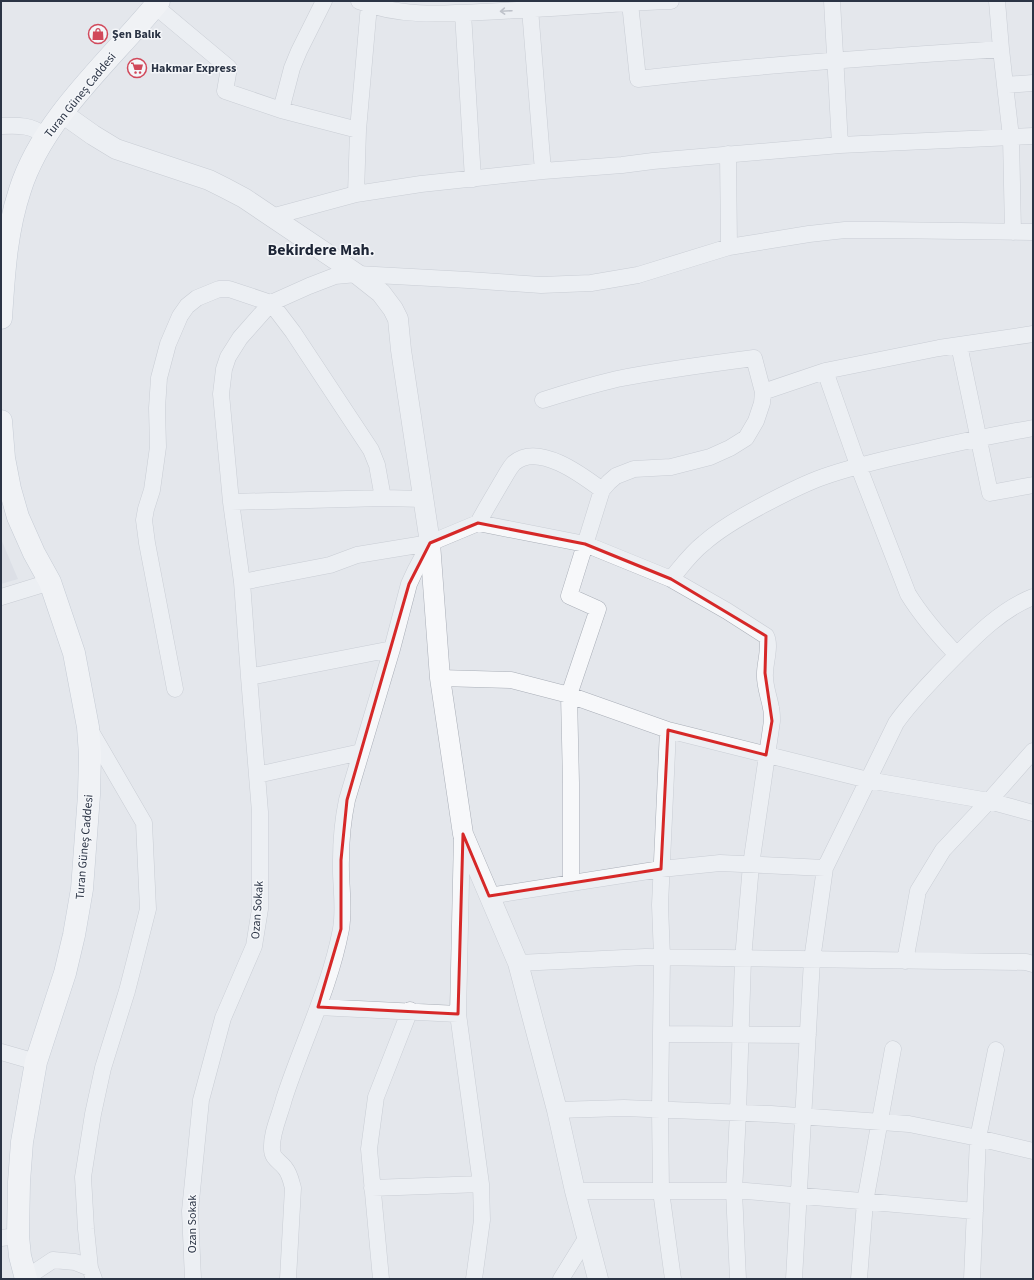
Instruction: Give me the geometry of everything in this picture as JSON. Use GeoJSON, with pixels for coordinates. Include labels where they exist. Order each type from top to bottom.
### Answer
{"type":"FeatureCollection","features":[{"type":"Feature","properties":{"kind":"main road","name":"Turan Güneş Caddesi"},"geometry":{"type":"LineString","coordinates":[[1,318],[3,262],[9,232],[8,209],[34,154],[62,113],[157,3]]}},
{"type":"Feature","properties":{"kind":"main road","name":"Turan Güneş Caddesi"},"geometry":{"type":"LineString","coordinates":[[1,421],[4,458],[10,489],[18,517],[34,553],[50,582],[74,653],[88,727],[90,755],[89,795],[82,889],[74,935],[65,973],[36,1062],[22,1142],[18,1182],[9,1237],[20,1256],[26,1278]]}},
{"type":"Feature","properties":{"kind":"street"},"geometry":{"type":"LineString","coordinates":[[281,110],[292,68],[324,1]]}},
{"type":"Feature","properties":{"kind":"street"},"geometry":{"type":"LineString","coordinates":[[356,194],[364,3],[399,12],[425,14],[530,10],[671,1]]}},
{"type":"Feature","properties":{"kind":"street"},"geometry":{"type":"LineString","coordinates":[[832,1],[840,145]]}},
{"type":"Feature","properties":{"kind":"street"},"geometry":{"type":"LineString","coordinates":[[997,1],[1011,137],[1013,232]]}},
{"type":"Feature","properties":{"kind":"street"},"geometry":{"type":"LineString","coordinates":[[157,3],[229,68],[225,91],[281,110],[358,130]]}},
{"type":"Feature","properties":{"kind":"street"},"geometry":{"type":"LineString","coordinates":[[630,3],[638,79],[714,70],[1001,49]]}},
{"type":"Feature","properties":{"kind":"street"},"geometry":{"type":"LineString","coordinates":[[530,10],[543,171]]}},
{"type":"Feature","properties":{"kind":"street"},"geometry":{"type":"LineString","coordinates":[[463,13],[472,179]]}},
{"type":"Feature","properties":{"kind":"street"},"geometry":{"type":"LineString","coordinates":[[1005,85],[1033,83]]}},
{"type":"Feature","properties":{"kind":"street"},"geometry":{"type":"LineString","coordinates":[[62,113],[116,149],[191,174],[225,188],[356,274],[381,293],[394,309],[398,319],[401,350],[430,543],[440,678],[462,834],[458,1014],[481,1184],[482,1220],[474,1279]]}},
{"type":"Feature","properties":{"kind":"street"},"geometry":{"type":"LineString","coordinates":[[1,126],[30,127],[46,136]]}},
{"type":"Feature","properties":{"kind":"street"},"geometry":{"type":"LineString","coordinates":[[271,217],[356,194],[422,184],[543,171],[840,145],[1033,136]]}},
{"type":"Feature","properties":{"kind":"street"},"geometry":{"type":"LineString","coordinates":[[728,154],[729,247]]}},
{"type":"Feature","properties":{"kind":"street"},"geometry":{"type":"LineString","coordinates":[[271,303],[334,276],[356,274],[541,285],[591,283],[638,275],[729,247],[809,234],[846,230],[1033,232]]}},
{"type":"Feature","properties":{"kind":"street"},"geometry":{"type":"LineString","coordinates":[[175,689],[144,520],[152,490],[158,447],[157,408],[159,378],[168,344],[180,316],[187,306],[197,298],[219,289],[229,289],[271,303],[297,338],[371,450],[377,465],[383,498]]}},
{"type":"Feature","properties":{"kind":"street","name":"Ozan Sokak"},"geometry":{"type":"LineString","coordinates":[[193,1279],[190,1211],[201,1100],[223,1018],[254,946],[260,909],[260,812],[242,582],[231,502],[221,394],[224,369],[228,357],[240,338],[271,303]]}},
{"type":"Feature","properties":{"kind":"street"},"geometry":{"type":"LineString","coordinates":[[763,392],[825,371],[939,348],[1033,334]]}},
{"type":"Feature","properties":{"kind":"street"},"geometry":{"type":"LineString","coordinates":[[959,345],[990,493],[1033,485]]}},
{"type":"Feature","properties":{"kind":"street"},"geometry":{"type":"LineString","coordinates":[[543,400],[618,379],[754,358],[763,392],[760,412],[751,432],[746,438],[730,448],[710,457],[671,467],[634,469],[616,476],[602,490],[569,596],[598,609],[569,695],[571,883]]}},
{"type":"Feature","properties":{"kind":"street"},"geometry":{"type":"LineString","coordinates":[[825,371],[858,465],[908,594],[932,629],[957,655]]}},
{"type":"Feature","properties":{"kind":"street"},"geometry":{"type":"LineString","coordinates":[[671,579],[702,544],[745,514],[792,490],[822,477],[858,465],[979,438],[1033,428]]}},
{"type":"Feature","properties":{"kind":"street"},"geometry":{"type":"LineString","coordinates":[[478,523],[507,472],[513,464],[522,457],[544,457],[557,462],[586,477],[602,490]]}},
{"type":"Feature","properties":{"kind":"street"},"geometry":{"type":"LineString","coordinates":[[231,502],[383,498],[424,499]]}},
{"type":"Feature","properties":{"kind":"street"},"geometry":{"type":"LineString","coordinates":[[242,582],[330,565],[357,555],[430,543],[478,523],[585,544],[671,579],[755,628],[766,636],[768,639],[765,682],[772,708],[772,721],[766,755],[752,865],[744,959],[734,1191],[738,1279]]}},
{"type":"Feature","properties":{"kind":"street"},"geometry":{"type":"LineString","coordinates":[[288,1279],[293,1188],[285,1168],[272,1154],[273,1135],[287,1091],[331,968],[341,929],[343,908],[340,860],[343,818],[351,784],[362,752],[392,649],[409,584],[430,543]]}},
{"type":"Feature","properties":{"kind":"street"},"geometry":{"type":"LineString","coordinates":[[1,597],[50,582]]}},
{"type":"Feature","properties":{"kind":"street"},"geometry":{"type":"LineString","coordinates":[[794,1279],[812,960],[825,868],[896,723],[904,711],[957,655],[994,620],[1033,597]]}},
{"type":"Feature","properties":{"kind":"street"},"geometry":{"type":"LineString","coordinates":[[249,677],[392,649]]}},
{"type":"Feature","properties":{"kind":"street"},"geometry":{"type":"LineString","coordinates":[[440,678],[511,680],[569,695],[668,730],[766,755],[868,780],[989,801],[1033,813]]}},
{"type":"Feature","properties":{"kind":"street"},"geometry":{"type":"LineString","coordinates":[[88,727],[144,823],[148,909],[127,991],[103,1068],[92,1121],[83,1178],[86,1229],[92,1274]]}},
{"type":"Feature","properties":{"kind":"street"},"geometry":{"type":"LineString","coordinates":[[668,730],[660,905],[662,957],[660,1191],[673,1279]]}},
{"type":"Feature","properties":{"kind":"street"},"geometry":{"type":"LineString","coordinates":[[905,961],[918,892],[942,850],[989,801],[1033,751]]}},
{"type":"Feature","properties":{"kind":"street"},"geometry":{"type":"LineString","coordinates":[[257,775],[362,752]]}},
{"type":"Feature","properties":{"kind":"street"},"geometry":{"type":"LineString","coordinates":[[462,834],[518,963],[557,1110],[575,1191],[598,1279]]}},
{"type":"Feature","properties":{"kind":"street"},"geometry":{"type":"LineString","coordinates":[[489,896],[661,869],[720,863],[825,868]]}},
{"type":"Feature","properties":{"kind":"street"},"geometry":{"type":"LineString","coordinates":[[518,963],[662,957],[1026,962],[1033,964]]}},
{"type":"Feature","properties":{"kind":"street"},"geometry":{"type":"LineString","coordinates":[[318,1007],[410,1010],[458,1014]]}},
{"type":"Feature","properties":{"kind":"street"},"geometry":{"type":"LineString","coordinates":[[381,1279],[369,1149],[376,1097],[410,1010]]}},
{"type":"Feature","properties":{"kind":"street"},"geometry":{"type":"LineString","coordinates":[[661,1034],[808,1035]]}},
{"type":"Feature","properties":{"kind":"street"},"geometry":{"type":"LineString","coordinates":[[859,1279],[865,1202],[893,1049]]}},
{"type":"Feature","properties":{"kind":"street"},"geometry":{"type":"LineString","coordinates":[[972,1279],[978,1138],[996,1050]]}},
{"type":"Feature","properties":{"kind":"street"},"geometry":{"type":"LineString","coordinates":[[1,1052],[36,1062]]}},
{"type":"Feature","properties":{"kind":"street"},"geometry":{"type":"LineString","coordinates":[[557,1110],[624,1108],[804,1116],[909,1124],[1033,1151]]}},
{"type":"Feature","properties":{"kind":"street"},"geometry":{"type":"LineString","coordinates":[[372,1188],[481,1184]]}},
{"type":"Feature","properties":{"kind":"street"},"geometry":{"type":"LineString","coordinates":[[575,1191],[746,1191],[975,1212]]}},
{"type":"Feature","properties":{"kind":"street"},"geometry":{"type":"LineString","coordinates":[[561,1279],[587,1237]]}},
{"type":"Feature","properties":{"kind":"street"},"geometry":{"type":"LineString","coordinates":[[26,1278],[53,1260],[75,1262],[92,1274]]}},
{"type":"Feature","properties":{"kind":"highlighted area"},"geometry":{"type":"Polygon","coordinates":[[[478,523],[585,544],[671,579],[766,636],[765,673],[772,721],[766,755],[668,730],[661,869],[489,896],[463,834],[458,1014],[318,1007],[341,929],[341,860],[347,800],[409,584],[430,543],[478,523]]]}},
{"type":"Feature","properties":{"kind":"shaded area"},"geometry":{"type":"Polygon","coordinates":[[[1,539],[18,579],[1,584],[1,539]]]}},
{"type":"Feature","properties":{"kind":"place","name":"Şen Balık"},"geometry":{"type":"Point","coordinates":[98,34]}},
{"type":"Feature","properties":{"kind":"place","name":"Hakmar Express"},"geometry":{"type":"Point","coordinates":[137,68]}},
{"type":"Feature","properties":{"kind":"district","name":"Bekirdere Mah."},"geometry":{"type":"Point","coordinates":[321,249]}}]}
